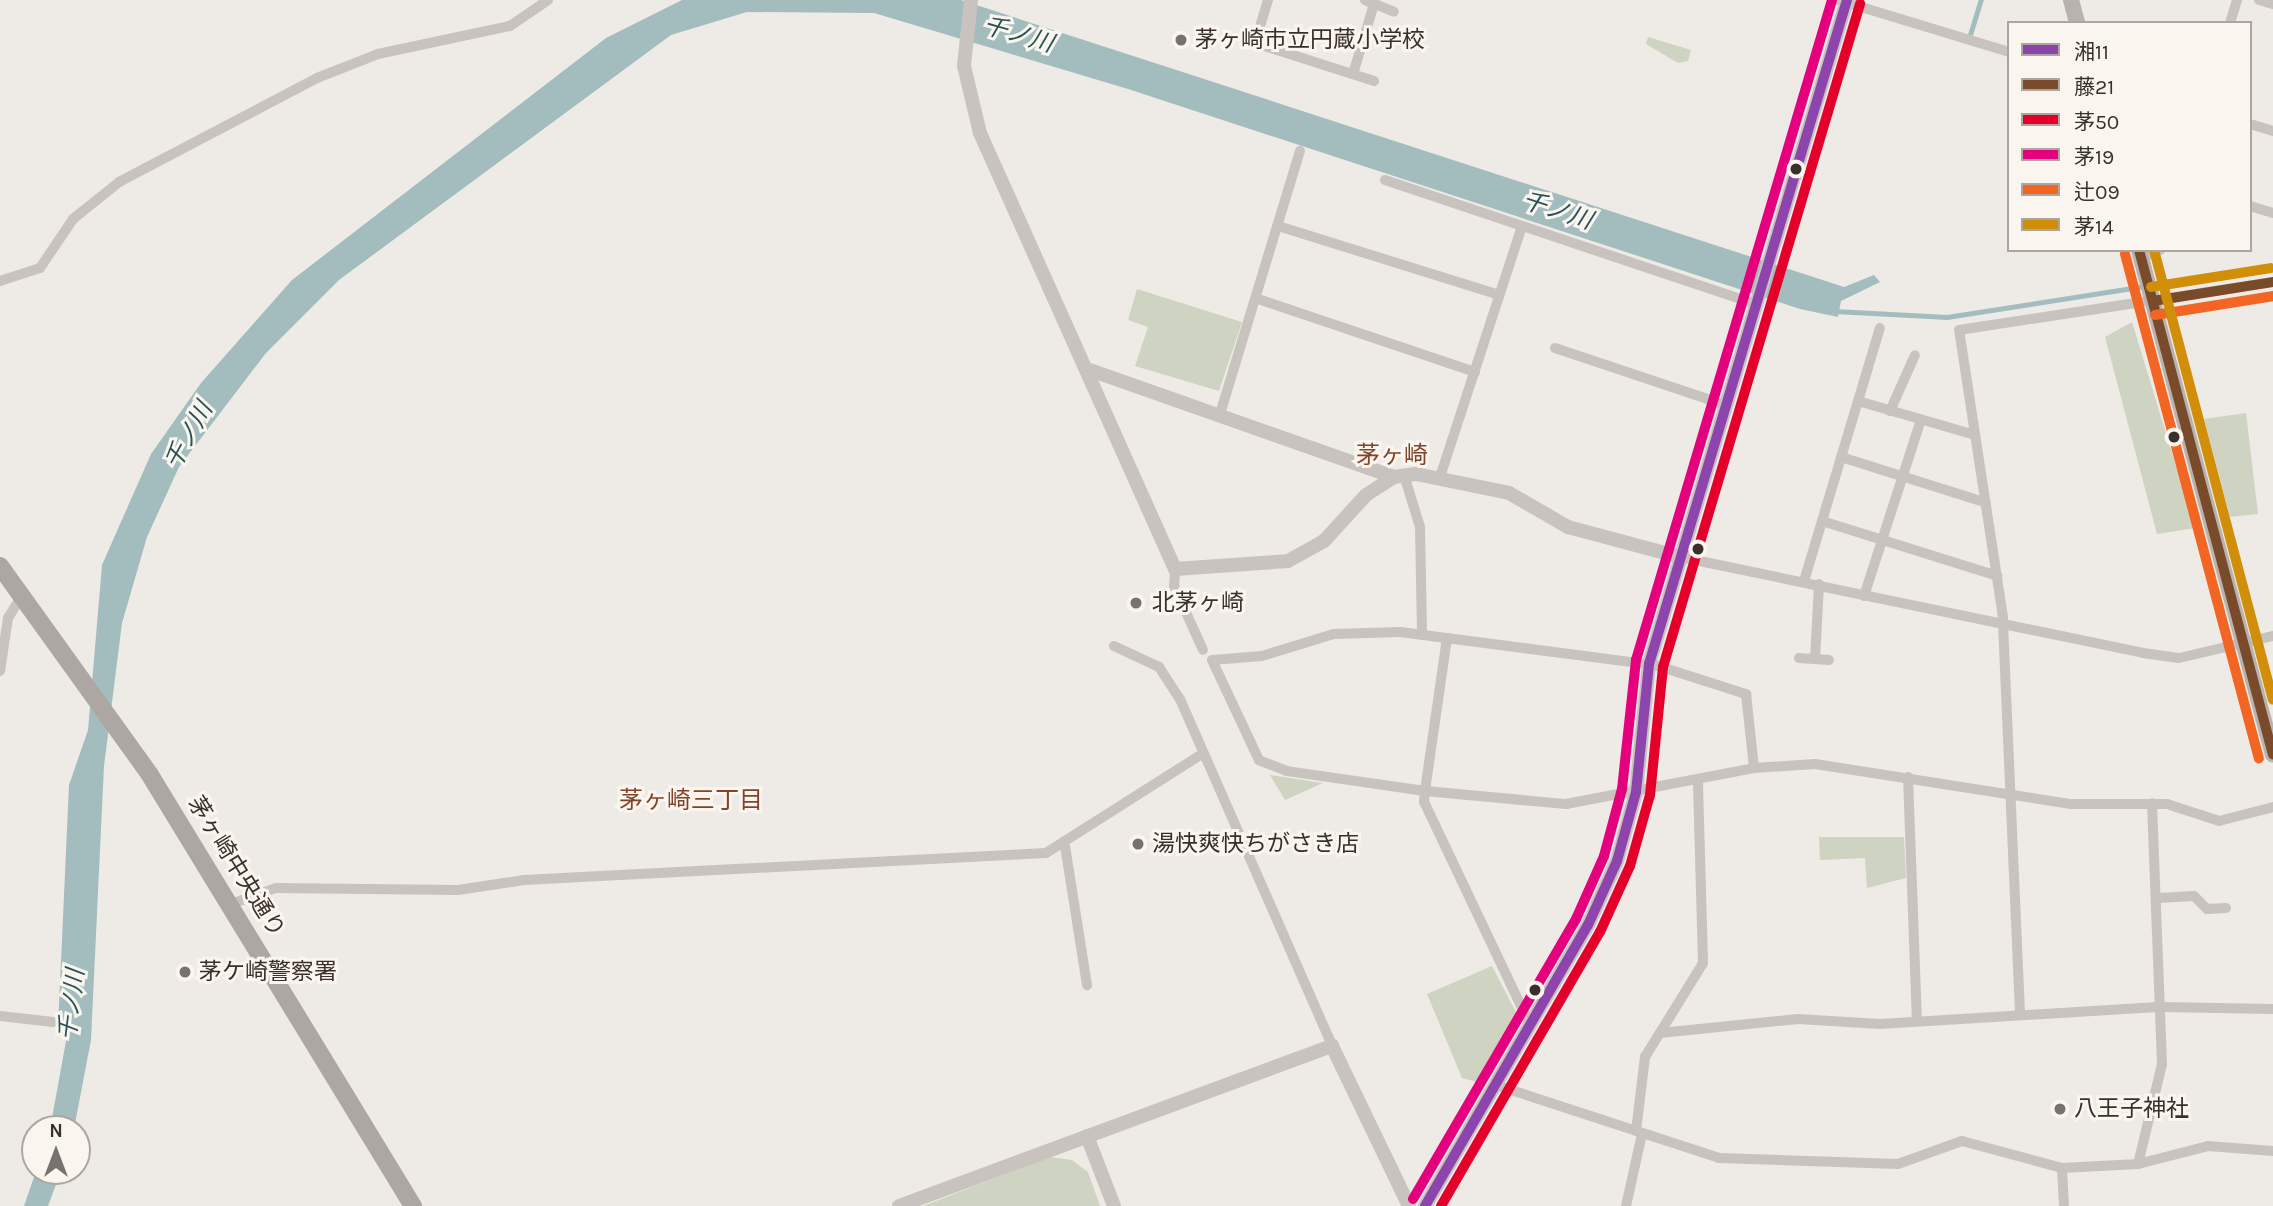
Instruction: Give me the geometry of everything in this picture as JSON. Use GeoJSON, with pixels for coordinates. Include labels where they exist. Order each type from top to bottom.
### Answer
{"type":"FeatureCollection","features":[{"type":"Feature","properties":{"kind":"main road"},"geometry":{"type":"LineString","coordinates":[[2071,0],[2076,21]]}},
{"type":"Feature","properties":{"kind":"main road"},"geometry":{"type":"LineString","coordinates":[[2142,259],[2273,755]]}},
{"type":"Feature","properties":{"kind":"main road","name":"茅ヶ崎中央通り"},"geometry":{"type":"LineString","coordinates":[[0,566],[121,734],[231,904],[413,1206]]}},
{"type":"Feature","properties":{"kind":"street"},"geometry":{"type":"LineString","coordinates":[[0,281],[40,268],[73,219],[110,187],[317,78],[378,54],[510,26],[548,0]]}},
{"type":"Feature","properties":{"kind":"street"},"geometry":{"type":"LineString","coordinates":[[971,0],[964,42],[967,88],[980,133],[1090,370],[1175,569],[1174,586],[1203,650]]}},
{"type":"Feature","properties":{"kind":"street"},"geometry":{"type":"LineString","coordinates":[[1268,0],[1255,43],[1374,81]]}},
{"type":"Feature","properties":{"kind":"street"},"geometry":{"type":"LineString","coordinates":[[2231,21],[2237,0]]}},
{"type":"Feature","properties":{"kind":"street"},"geometry":{"type":"LineString","coordinates":[[2259,0],[2273,4]]}},
{"type":"Feature","properties":{"kind":"street"},"geometry":{"type":"LineString","coordinates":[[1425,1206],[1531,1027],[1605,890],[1636,792],[1649,664],[1843,1],[2007,51]]}},
{"type":"Feature","properties":{"kind":"street"},"geometry":{"type":"LineString","coordinates":[[1353,74],[1369,2],[1394,12]]}},
{"type":"Feature","properties":{"kind":"street"},"geometry":{"type":"LineString","coordinates":[[2252,125],[2273,131]]}},
{"type":"Feature","properties":{"kind":"street"},"geometry":{"type":"LineString","coordinates":[[1220,414],[1258,299],[1300,151]]}},
{"type":"Feature","properties":{"kind":"street"},"geometry":{"type":"LineString","coordinates":[[1385,180],[1756,303]]}},
{"type":"Feature","properties":{"kind":"street"},"geometry":{"type":"LineString","coordinates":[[2252,207],[2273,212]]}},
{"type":"Feature","properties":{"kind":"street"},"geometry":{"type":"LineString","coordinates":[[1278,226],[1500,295]]}},
{"type":"Feature","properties":{"kind":"street"},"geometry":{"type":"LineString","coordinates":[[1440,477],[1522,226]]}},
{"type":"Feature","properties":{"kind":"street"},"geometry":{"type":"LineString","coordinates":[[2020,1013],[2013,797],[2003,626],[1998,576],[1984,502],[1959,330],[2152,296],[2273,282]]}},
{"type":"Feature","properties":{"kind":"street"},"geometry":{"type":"LineString","coordinates":[[1258,299],[1475,372]]}},
{"type":"Feature","properties":{"kind":"street"},"geometry":{"type":"LineString","coordinates":[[1804,581],[1880,328]]}},
{"type":"Feature","properties":{"kind":"street"},"geometry":{"type":"LineString","coordinates":[[1555,348],[1725,405]]}},
{"type":"Feature","properties":{"kind":"street"},"geometry":{"type":"LineString","coordinates":[[1890,411],[1915,355]]}},
{"type":"Feature","properties":{"kind":"street"},"geometry":{"type":"LineString","coordinates":[[1090,370],[1399,476],[1440,477],[1509,493],[1568,527],[1680,557],[1819,584],[1864,597],[2003,626],[2179,658],[2273,636]]}},
{"type":"Feature","properties":{"kind":"street"},"geometry":{"type":"LineString","coordinates":[[1858,401],[1975,435]]}},
{"type":"Feature","properties":{"kind":"street"},"geometry":{"type":"LineString","coordinates":[[1864,597],[1922,420]]}},
{"type":"Feature","properties":{"kind":"street"},"geometry":{"type":"LineString","coordinates":[[1841,457],[1984,502]]}},
{"type":"Feature","properties":{"kind":"street"},"geometry":{"type":"LineString","coordinates":[[1175,569],[1288,561],[1324,541],[1366,495],[1399,476]]}},
{"type":"Feature","properties":{"kind":"street"},"geometry":{"type":"LineString","coordinates":[[1399,476],[1420,527],[1422,635]]}},
{"type":"Feature","properties":{"kind":"street"},"geometry":{"type":"LineString","coordinates":[[1822,521],[1998,576]]}},
{"type":"Feature","properties":{"kind":"street"},"geometry":{"type":"LineString","coordinates":[[1815,659],[1819,584]]}},
{"type":"Feature","properties":{"kind":"street"},"geometry":{"type":"LineString","coordinates":[[0,671],[8,618],[22,596]]}},
{"type":"Feature","properties":{"kind":"street"},"geometry":{"type":"LineString","coordinates":[[1754,768],[1746,694],[1649,664],[1422,635],[1334,635],[1262,656],[1212,660],[1259,760],[1287,771],[1425,792],[1566,804],[1754,768],[1856,766],[2013,797],[2101,807],[2152,803],[2219,821],[2273,807]]}},
{"type":"Feature","properties":{"kind":"street"},"geometry":{"type":"LineString","coordinates":[[1447,638],[1424,803],[1531,1027]]}},
{"type":"Feature","properties":{"kind":"street"},"geometry":{"type":"LineString","coordinates":[[1114,646],[1168,676],[1332,1046],[1409,1206]]}},
{"type":"Feature","properties":{"kind":"street"},"geometry":{"type":"LineString","coordinates":[[1799,658],[1829,660]]}},
{"type":"Feature","properties":{"kind":"street"},"geometry":{"type":"LineString","coordinates":[[231,904],[276,888],[458,890],[524,880],[1046,853],[1065,846],[1202,754]]}},
{"type":"Feature","properties":{"kind":"street"},"geometry":{"type":"LineString","coordinates":[[1908,777],[1917,1019]]}},
{"type":"Feature","properties":{"kind":"street"},"geometry":{"type":"LineString","coordinates":[[1626,1206],[1639,1133],[1645,1057],[1703,963],[1698,780]]}},
{"type":"Feature","properties":{"kind":"street"},"geometry":{"type":"LineString","coordinates":[[2138,1164],[2160,1075],[2158,898],[2152,803]]}},
{"type":"Feature","properties":{"kind":"street"},"geometry":{"type":"LineString","coordinates":[[1065,846],[1087,985]]}},
{"type":"Feature","properties":{"kind":"street"},"geometry":{"type":"LineString","coordinates":[[2158,898],[2194,896],[2207,909],[2226,908]]}},
{"type":"Feature","properties":{"kind":"street"},"geometry":{"type":"LineString","coordinates":[[1660,1033],[1798,1019],[1917,1019],[2161,1007],[2273,1009]]}},
{"type":"Feature","properties":{"kind":"street"},"geometry":{"type":"LineString","coordinates":[[0,1016],[53,1021]]}},
{"type":"Feature","properties":{"kind":"street"},"geometry":{"type":"LineString","coordinates":[[899,1206],[1332,1046]]}},
{"type":"Feature","properties":{"kind":"street"},"geometry":{"type":"LineString","coordinates":[[1496,1085],[1719,1158],[1898,1164],[1962,1141],[2062,1168],[2138,1164],[2208,1146],[2273,1151]]}},
{"type":"Feature","properties":{"kind":"street"},"geometry":{"type":"LineString","coordinates":[[1087,1136],[1114,1206]]}},
{"type":"Feature","properties":{"kind":"street"},"geometry":{"type":"LineString","coordinates":[[2062,1168],[2064,1206]]}},
{"type":"Feature","properties":{"kind":"green space"},"geometry":{"type":"Polygon","coordinates":[[[1648,37],[1691,50],[1688,61],[1678,63],[1646,44],[1648,37]]]}},
{"type":"Feature","properties":{"kind":"green space"},"geometry":{"type":"Polygon","coordinates":[[[1137,289],[1242,322],[1219,391],[1135,366],[1148,327],[1128,320],[1137,289]]]}},
{"type":"Feature","properties":{"kind":"green space"},"geometry":{"type":"Polygon","coordinates":[[[2132,322],[2195,528],[2157,534],[2105,337],[2132,322]]]}},
{"type":"Feature","properties":{"kind":"green space"},"geometry":{"type":"Polygon","coordinates":[[[2246,413],[2258,514],[2230,517],[2204,419],[2246,413]]]}},
{"type":"Feature","properties":{"kind":"green space"},"geometry":{"type":"Polygon","coordinates":[[[1270,775],[1323,783],[1285,800],[1270,775]]]}},
{"type":"Feature","properties":{"kind":"green space"},"geometry":{"type":"Polygon","coordinates":[[[1819,837],[1904,837],[1906,878],[1867,888],[1865,858],[1820,860],[1819,837]]]}},
{"type":"Feature","properties":{"kind":"green space"},"geometry":{"type":"Polygon","coordinates":[[[1492,966],[1518,1016],[1481,1083],[1462,1078],[1427,994],[1492,966]]]}},
{"type":"Feature","properties":{"kind":"green space"},"geometry":{"type":"Polygon","coordinates":[[[1050,1157],[1072,1160],[1088,1172],[1100,1206],[923,1206],[1050,1157]]]}},
{"type":"Feature","properties":{"kind":"water"},"geometry":{"type":"Polygon","coordinates":[[[682,0],[961,0],[1844,287],[1874,275],[1880,282],[1841,301],[1838,317],[1800,309],[1128,89],[874,13],[747,12],[671,35],[339,280],[266,353],[179,467],[147,537],[122,623],[104,766],[91,1040],[77,1115],[53,1115],[68,1030],[58,1027],[69,785],[88,730],[102,565],[151,454],[201,383],[292,280],[606,38],[682,0]]]}},
{"type":"Feature","properties":{"kind":"water"},"geometry":{"type":"Polygon","coordinates":[[[31,1185],[56,1185],[48,1206],[24,1206],[31,1185]]]}},
{"type":"Feature","properties":{"kind":"waterway"},"geometry":{"type":"LineString","coordinates":[[1970,35],[1981,0]]}},
{"type":"Feature","properties":{"kind":"waterway","name":"千ノ川"},"geometry":{"type":"LineString","coordinates":[[2154,285],[2273,267]]}},
{"type":"Feature","properties":{"kind":"waterway","name":"千ノ川"},"geometry":{"type":"LineString","coordinates":[[1835,311],[1947,317],[2145,286]]}},
{"type":"Feature","properties":{"kind":"transit line","name":"茅19"},"geometry":{"type":"LineString","coordinates":[[1413,1199],[1576,919],[1604,856],[1622,789],[1636,660],[1832,0]]}},
{"type":"Feature","properties":{"kind":"transit line","name":"湘11"},"geometry":{"type":"LineString","coordinates":[[1425,1206],[1588,925],[1617,861],[1636,792],[1649,664],[1847,0]]}},
{"type":"Feature","properties":{"kind":"transit line","name":"茅50"},"geometry":{"type":"LineString","coordinates":[[1441,1206],[1600,932],[1630,866],[1650,795],[1663,667],[1860,4]]}},
{"type":"Feature","properties":{"kind":"transit line","name":"藤21"},"geometry":{"type":"LineString","coordinates":[[2140,252],[2273,755]]}},
{"type":"Feature","properties":{"kind":"transit line","name":"茅14"},"geometry":{"type":"LineString","coordinates":[[2155,252],[2273,700]]}},
{"type":"Feature","properties":{"kind":"transit line","name":"辻09"},"geometry":{"type":"LineString","coordinates":[[2125,254],[2259,759]]}},
{"type":"Feature","properties":{"kind":"transit line","name":"茅14"},"geometry":{"type":"LineString","coordinates":[[2151,287],[2271,268]]}},
{"type":"Feature","properties":{"kind":"transit line","name":"藤21"},"geometry":{"type":"LineString","coordinates":[[2153,301],[2273,282]]}},
{"type":"Feature","properties":{"kind":"transit line","name":"辻09"},"geometry":{"type":"LineString","coordinates":[[2155,315],[2273,296]]}},
{"type":"Feature","properties":{"kind":"place","name":"茅ヶ崎市立円蔵小学校"},"geometry":{"type":"Point","coordinates":[1181,40]}},
{"type":"Feature","properties":{"kind":"place","name":"北茅ヶ崎"},"geometry":{"type":"Point","coordinates":[1136,603]}},
{"type":"Feature","properties":{"kind":"place","name":"湯快爽快ちがさき店"},"geometry":{"type":"Point","coordinates":[1138,844]}},
{"type":"Feature","properties":{"kind":"place","name":"茅ケ崎警察署"},"geometry":{"type":"Point","coordinates":[185,972]}},
{"type":"Feature","properties":{"kind":"place","name":"八王子神社"},"geometry":{"type":"Point","coordinates":[2060,1109]}},
{"type":"Feature","properties":{"kind":"district","name":"茅ヶ崎"},"geometry":{"type":"Point","coordinates":[1392,456]}},
{"type":"Feature","properties":{"kind":"district","name":"茅ヶ崎三丁目"},"geometry":{"type":"Point","coordinates":[691,801]}}]}
